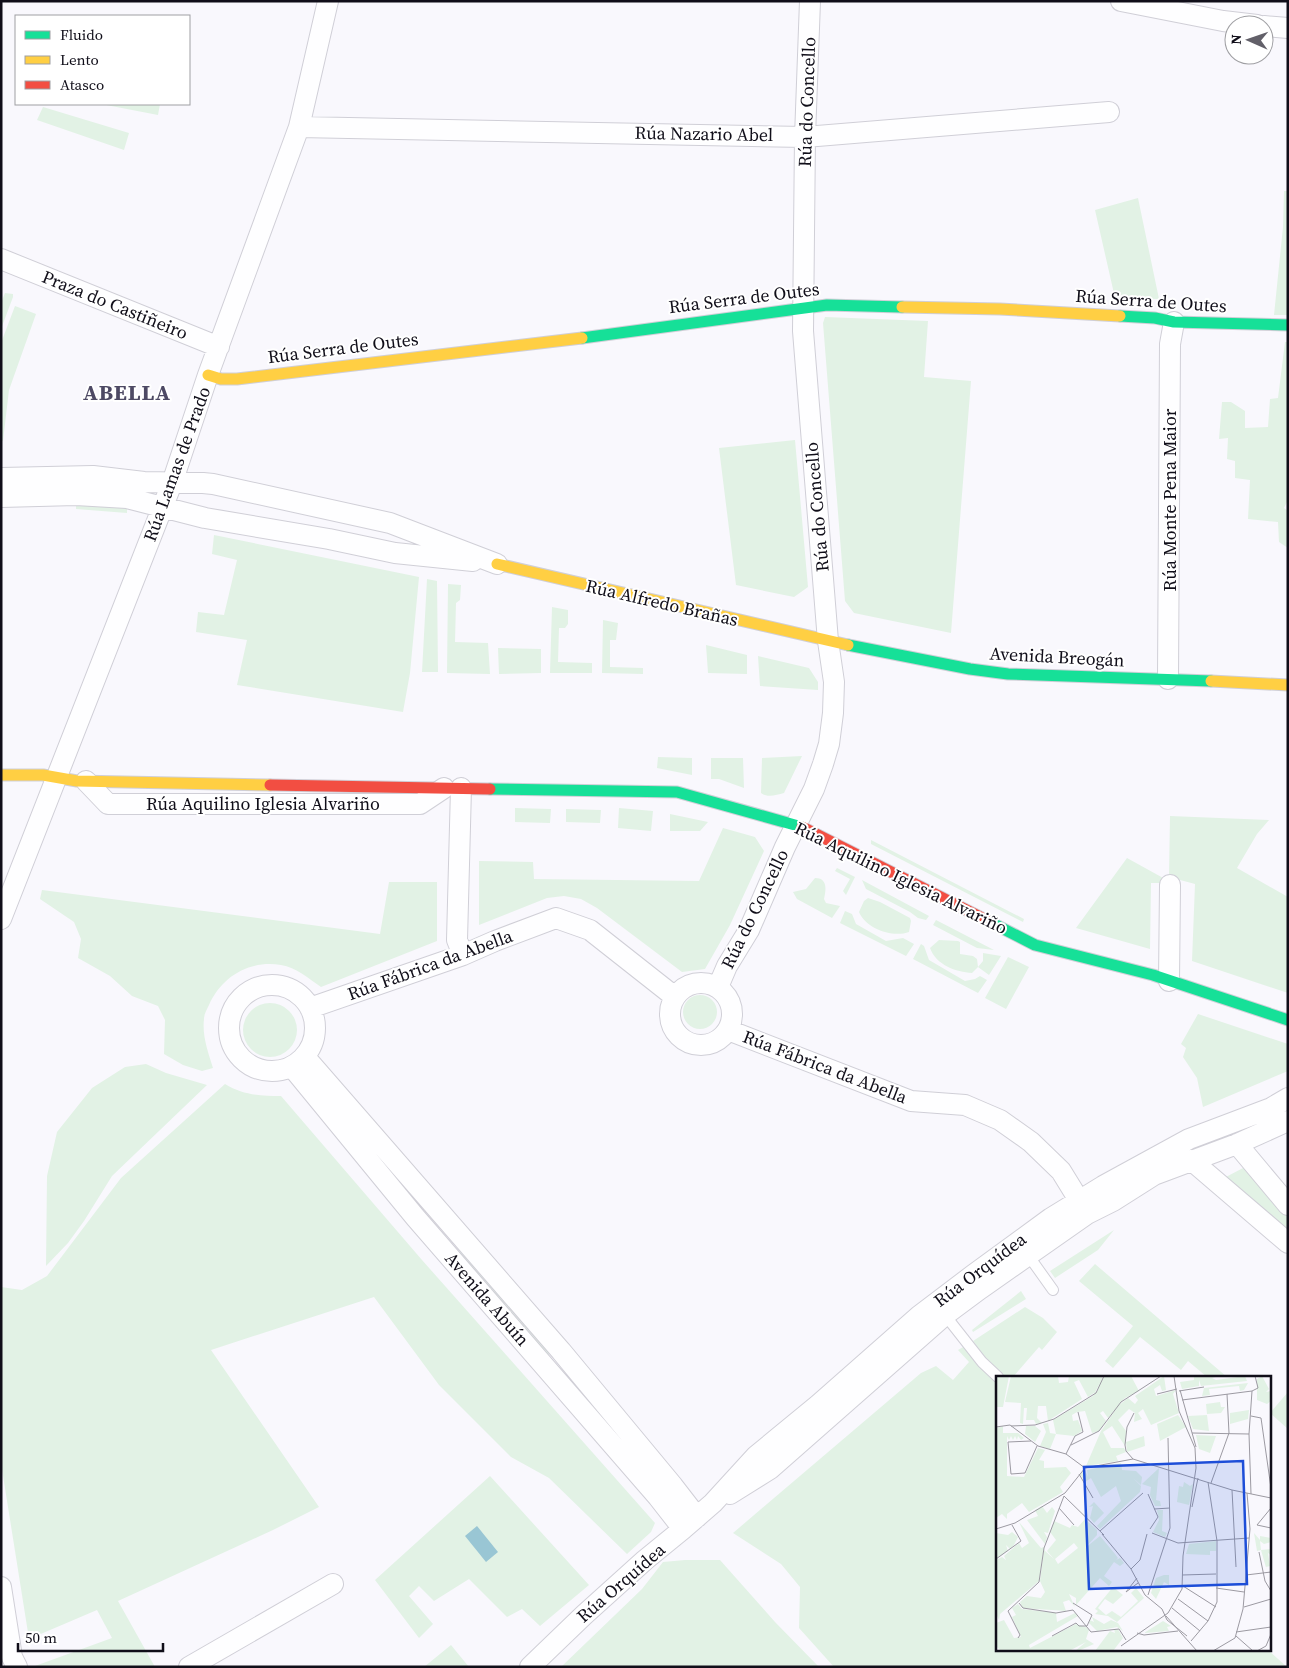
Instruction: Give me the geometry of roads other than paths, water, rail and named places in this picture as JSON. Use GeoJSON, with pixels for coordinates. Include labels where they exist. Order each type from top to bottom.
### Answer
{"type":"FeatureCollection","features":[{"type":"Feature","properties":{"kind":"street","name":"Rúa Lamas de Prado"},"geometry":{"type":"LineString","coordinates":[[1,919],[163,507],[208,376],[299,127],[328,1]]}},
{"type":"Feature","properties":{"kind":"street","name":"Rúa do Concello"},"geometry":{"type":"LineString","coordinates":[[718,987],[727,966],[749,930],[785,846],[817,783],[829,744],[833,713],[834,682],[828,641],[803,331],[805,137],[810,1]]}},
{"type":"Feature","properties":{"kind":"street"},"geometry":{"type":"LineString","coordinates":[[1121,1],[1200,8],[1224,21]]}},
{"type":"Feature","properties":{"kind":"street"},"geometry":{"type":"LineString","coordinates":[[1274,27],[1288,28]]}},
{"type":"Feature","properties":{"kind":"street","name":"Rúa Nazario Abel"},"geometry":{"type":"LineString","coordinates":[[299,127],[805,137],[1108,112]]}},
{"type":"Feature","properties":{"kind":"street","name":"Praza do Castiñeiro"},"geometry":{"type":"LineString","coordinates":[[6,261],[219,347]]}},
{"type":"Feature","properties":{"kind":"street","name":"Rúa Serra de Outes"},"geometry":{"type":"LineString","coordinates":[[208,376],[221,379],[236,379],[571,339],[827,305],[1000,309],[1155,318],[1174,322],[1288,325]]}},
{"type":"Feature","properties":{"kind":"street","name":"Rúa Monte Pena Maior"},"geometry":{"type":"LineString","coordinates":[[1168,679],[1170,344],[1174,322]]}},
{"type":"Feature","properties":{"kind":"street","name":"Rúa Alfredo Brañas"},"geometry":{"type":"LineString","coordinates":[[1,478],[93,476],[144,482],[203,482],[390,524],[497,564]]}},
{"type":"Feature","properties":{"kind":"street","name":"Rúa Alfredo Brañas"},"geometry":{"type":"LineString","coordinates":[[1,497],[49,495],[127,498],[205,518],[395,553],[497,564],[828,641]]}},
{"type":"Feature","properties":{"kind":"street","name":"Avenida Breogán"},"geometry":{"type":"LineString","coordinates":[[828,641],[945,665],[1008,674],[1089,678],[1286,681]]}},
{"type":"Feature","properties":{"kind":"street","name":"Rúa Aquilino Iglesia Alvariño"},"geometry":{"type":"LineString","coordinates":[[1,775],[43,775],[86,781],[108,804],[420,804],[452,788],[677,792],[796,824],[1035,944],[1170,981],[1288,1020]]}},
{"type":"Feature","properties":{"kind":"street"},"geometry":{"type":"LineString","coordinates":[[452,788],[457,940],[463,955]]}},
{"type":"Feature","properties":{"kind":"street"},"geometry":{"type":"LineString","coordinates":[[1170,885],[1170,981]]}},
{"type":"Feature","properties":{"kind":"street","name":"Rúa Fábrica da Abella"},"geometry":{"type":"LineString","coordinates":[[310,1008],[463,955],[556,918],[590,930],[674,997],[670,1013],[674,1029],[685,1040],[700,1045],[716,1042],[728,1030],[732,1015],[731,1007],[729,999],[718,987]]}},
{"type":"Feature","properties":{"kind":"street"},"geometry":{"type":"LineString","coordinates":[[674,997],[686,986],[702,982],[718,987]]}},
{"type":"Feature","properties":{"kind":"street"},"geometry":{"type":"LineString","coordinates":[[273,985],[295,991],[310,1008],[315,1024],[313,1042],[298,1062],[270,1072],[248,1065],[233,1048],[228,1027],[235,1005],[251,990],[273,985]]}},
{"type":"Feature","properties":{"kind":"street","name":"Rúa Fábrica da Abella"},"geometry":{"type":"LineString","coordinates":[[728,1030],[911,1101],[965,1105],[1000,1120],[1032,1142],[1061,1171],[1083,1207]]}},
{"type":"Feature","properties":{"kind":"street","name":"Avenida Abuín"},"geometry":{"type":"LineString","coordinates":[[298,1062],[444,1233],[658,1497],[690,1523]]}},
{"type":"Feature","properties":{"kind":"street","name":"Rúa Orquídea"},"geometry":{"type":"LineString","coordinates":[[530,1667],[624,1578],[713,1502],[756,1456],[818,1405],[919,1316],[972,1275],[1189,1139],[1271,1108],[1288,1098]]}},
{"type":"Feature","properties":{"kind":"street","name":"Rúa Orquídea"},"geometry":{"type":"LineString","coordinates":[[713,1502],[770,1469],[945,1315],[1028,1255],[1083,1207],[1113,1201],[1154,1174],[1237,1144],[1288,1121]]}},
{"type":"Feature","properties":{"kind":"street"},"geometry":{"type":"LineString","coordinates":[[1237,1144],[1288,1205]]}},
{"type":"Feature","properties":{"kind":"street"},"geometry":{"type":"LineString","coordinates":[[1191,1160],[1288,1243]]}},
{"type":"Feature","properties":{"kind":"street"},"geometry":{"type":"LineString","coordinates":[[188,1667],[334,1584]]}},
{"type":"Feature","properties":{"kind":"street"},"geometry":{"type":"LineString","coordinates":[[1,1587],[11,1663]]}},
{"type":"Feature","properties":{"kind":"lane"},"geometry":{"type":"LineString","coordinates":[[1028,1255],[1053,1290]]}},
{"type":"Feature","properties":{"kind":"lane"},"geometry":{"type":"LineString","coordinates":[[945,1315],[982,1362],[997,1376]]}},
{"type":"Feature","properties":{"kind":"water"},"geometry":{"type":"Polygon","coordinates":[[[477,1526],[498,1552],[486,1562],[465,1536],[477,1526]]]}},
{"type":"Feature","properties":{"kind":"district","name":"ABELLA"},"geometry":{"type":"Point","coordinates":[127,392]}}]}
